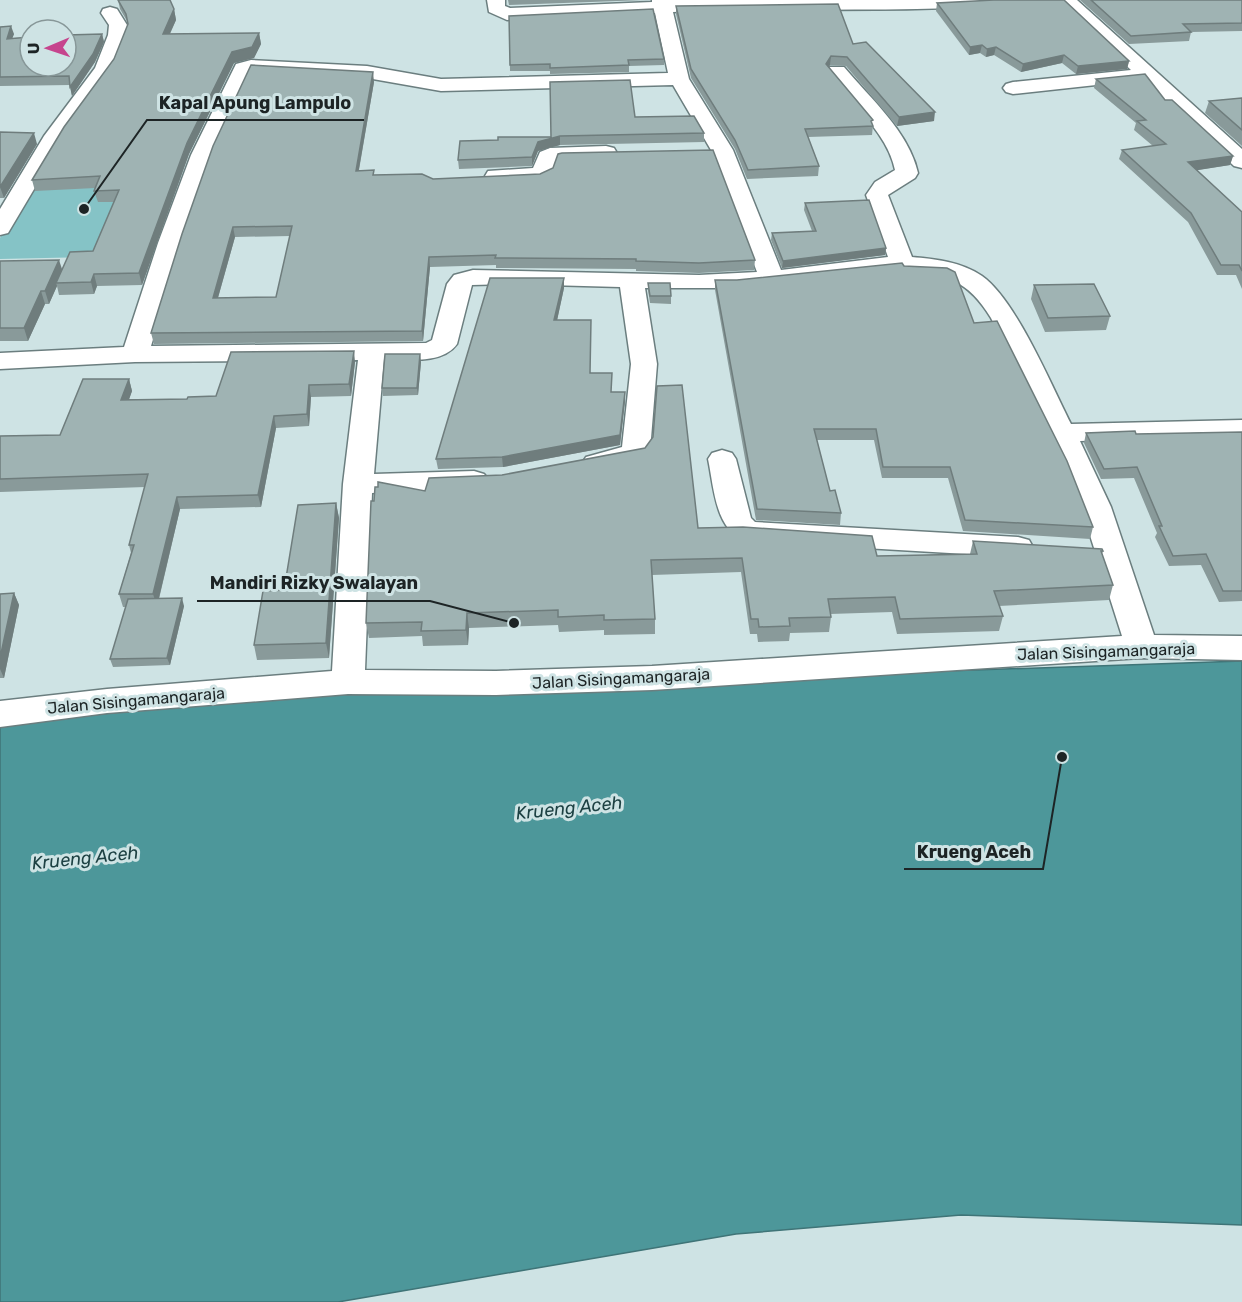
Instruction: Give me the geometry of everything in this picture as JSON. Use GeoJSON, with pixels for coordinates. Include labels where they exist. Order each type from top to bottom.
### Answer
{"type":"FeatureCollection","features":[{"type":"Feature","properties":{"kind":"street"},"geometry":{"type":"LineString","coordinates":[[496,0],[496,8],[507,14],[662,3],[775,1],[973,3],[1010,0]]}},
{"type":"Feature","properties":{"kind":"street"},"geometry":{"type":"LineString","coordinates":[[1066,0],[1242,161]]}},
{"type":"Feature","properties":{"kind":"street"},"geometry":{"type":"LineString","coordinates":[[662,3],[679,79],[722,150],[772,278]]}},
{"type":"Feature","properties":{"kind":"street"},"geometry":{"type":"LineString","coordinates":[[0,228],[55,136],[90,93],[105,69],[115,49],[118,25],[110,13]]}},
{"type":"Feature","properties":{"kind":"street"},"geometry":{"type":"LineString","coordinates":[[135,354],[170,243],[202,156],[243,68],[250,66],[367,72],[441,85],[679,79]]}},
{"type":"Feature","properties":{"kind":"street"},"geometry":{"type":"LineString","coordinates":[[837,71],[896,143],[907,168],[907,173],[883,186],[877,195],[902,264]]}},
{"type":"Feature","properties":{"kind":"street"},"geometry":{"type":"LineString","coordinates":[[1013,88],[1148,75]]}},
{"type":"Feature","properties":{"kind":"street"},"geometry":{"type":"LineString","coordinates":[[1182,107],[1212,104]]}},
{"type":"Feature","properties":{"kind":"street"},"geometry":{"type":"LineString","coordinates":[[33,136],[55,136]]}},
{"type":"Feature","properties":{"kind":"street"},"geometry":{"type":"LineString","coordinates":[[699,150],[722,150]]}},
{"type":"Feature","properties":{"kind":"street"},"geometry":{"type":"LineString","coordinates":[[478,177],[540,174],[544,171],[550,155],[629,152]]}},
{"type":"Feature","properties":{"kind":"street"},"geometry":{"type":"LineString","coordinates":[[0,361],[135,354],[431,351],[440,348],[447,333],[459,284],[473,277],[631,281],[772,278],[867,265],[902,264],[956,272],[971,279],[993,303],[1062,433],[1113,552],[1141,646]]}},
{"type":"Feature","properties":{"kind":"street"},"geometry":{"type":"LineString","coordinates":[[571,467],[627,457],[636,451],[644,364],[631,281]]}},
{"type":"Feature","properties":{"kind":"street"},"geometry":{"type":"LineString","coordinates":[[348,682],[358,484],[372,351]]}},
{"type":"Feature","properties":{"kind":"street"},"geometry":{"type":"LineString","coordinates":[[1062,433],[1242,428]]}},
{"type":"Feature","properties":{"kind":"street"},"geometry":{"type":"LineString","coordinates":[[722,459],[737,521],[747,531],[1042,549]]}},
{"type":"Feature","properties":{"kind":"street"},"geometry":{"type":"LineString","coordinates":[[358,484],[503,478]]}},
{"type":"Feature","properties":{"kind":"street"},"geometry":{"type":"LineString","coordinates":[[1077,550],[1113,552]]}},
{"type":"Feature","properties":{"kind":"street","name":"Jalan Sisingamangaraja"},"geometry":{"type":"LineString","coordinates":[[0,714],[107,701],[348,682],[496,683],[652,678],[1141,646],[1242,648]]}},
{"type":"Feature","properties":{"kind":"shaded area"},"geometry":{"type":"Polygon","coordinates":[[[165,178],[136,256],[0,259],[0,238],[29,181],[165,178]]]}},
{"type":"Feature","properties":{"kind":"water"},"geometry":{"type":"Polygon","coordinates":[[[1242,661],[1242,1225],[961,1215],[736,1234],[338,1302],[0,1302],[0,724],[326,692],[1242,661]]]}},
{"type":"Feature","properties":{"kind":"building"},"geometry":{"type":"Polygon","coordinates":[[[118,0],[170,0],[174,9],[163,34],[259,33],[252,47],[232,52],[187,143],[139,273],[94,274],[91,282],[56,283],[70,252],[93,251],[119,190],[94,191],[100,176],[32,180],[64,127],[114,59],[128,24],[126,14],[118,0]]]}},
{"type":"Feature","properties":{"kind":"building"},"geometry":{"type":"Polygon","coordinates":[[[1064,0],[1129,61],[1078,66],[1064,55],[1023,64],[996,47],[987,49],[982,45],[970,47],[937,3],[1064,0]]]}},
{"type":"Feature","properties":{"kind":"building"},"geometry":{"type":"Polygon","coordinates":[[[1091,0],[1242,0],[1242,23],[1183,24],[1191,32],[1131,36],[1091,0]]]}},
{"type":"Feature","properties":{"kind":"building"},"geometry":{"type":"Polygon","coordinates":[[[838,4],[853,44],[866,42],[935,112],[899,117],[847,57],[831,56],[826,64],[873,120],[871,121],[873,126],[805,129],[819,166],[748,170],[735,140],[691,69],[676,6],[838,4]]]}},
{"type":"Feature","properties":{"kind":"building"},"geometry":{"type":"Polygon","coordinates":[[[653,9],[664,59],[628,60],[629,65],[550,68],[550,64],[510,65],[509,16],[653,9]]]}},
{"type":"Feature","properties":{"kind":"building"},"geometry":{"type":"Polygon","coordinates":[[[11,26],[7,39],[18,38],[18,77],[0,77],[0,27],[11,26]]]}},
{"type":"Feature","properties":{"kind":"building"},"geometry":{"type":"Polygon","coordinates":[[[102,34],[93,54],[78,76],[78,35],[102,34]]]}},
{"type":"Feature","properties":{"kind":"building"},"geometry":{"type":"Polygon","coordinates":[[[251,65],[373,72],[356,171],[374,170],[373,175],[422,174],[433,179],[540,174],[553,168],[558,154],[562,153],[713,150],[755,260],[699,263],[636,261],[636,259],[495,258],[496,255],[429,257],[422,331],[151,333],[213,146],[251,65]],[[292,226],[233,227],[213,298],[276,297],[292,226]]]}},
{"type":"Feature","properties":{"kind":"building"},"geometry":{"type":"Polygon","coordinates":[[[1145,74],[1165,100],[1172,100],[1233,156],[1188,162],[1242,212],[1242,271],[1239,265],[1221,265],[1191,213],[1122,150],[1166,144],[1137,121],[1146,120],[1096,79],[1145,74]]]}},
{"type":"Feature","properties":{"kind":"building"},"geometry":{"type":"Polygon","coordinates":[[[69,78],[76,78],[70,87],[69,78]]]}},
{"type":"Feature","properties":{"kind":"building"},"geometry":{"type":"Polygon","coordinates":[[[630,80],[635,117],[694,116],[704,133],[560,136],[538,142],[532,157],[458,160],[460,141],[498,140],[498,137],[551,137],[550,82],[630,80]]]}},
{"type":"Feature","properties":{"kind":"building"},"geometry":{"type":"Polygon","coordinates":[[[1242,98],[1242,130],[1209,101],[1242,98]]]}},
{"type":"Feature","properties":{"kind":"building"},"geometry":{"type":"Polygon","coordinates":[[[0,132],[34,133],[0,187],[0,132]]]}},
{"type":"Feature","properties":{"kind":"building"},"geometry":{"type":"Polygon","coordinates":[[[869,200],[886,248],[783,261],[772,233],[816,231],[805,203],[869,200]]]}},
{"type":"Feature","properties":{"kind":"building"},"geometry":{"type":"Polygon","coordinates":[[[59,260],[45,291],[41,291],[24,328],[0,328],[0,261],[59,260]]]}},
{"type":"Feature","properties":{"kind":"building"},"geometry":{"type":"Polygon","coordinates":[[[902,263],[904,266],[947,268],[955,272],[974,323],[997,321],[1067,461],[1093,527],[965,520],[950,467],[883,467],[876,429],[814,429],[830,491],[835,490],[841,513],[757,509],[715,280],[737,280],[902,263]]]}},
{"type":"Feature","properties":{"kind":"building"},"geometry":{"type":"Polygon","coordinates":[[[490,278],[564,278],[554,320],[591,320],[590,373],[612,373],[611,392],[625,392],[620,435],[502,457],[436,459],[490,278]]]}},
{"type":"Feature","properties":{"kind":"building"},"geometry":{"type":"Polygon","coordinates":[[[648,283],[670,283],[671,296],[650,296],[648,283]]]}},
{"type":"Feature","properties":{"kind":"building"},"geometry":{"type":"Polygon","coordinates":[[[1094,284],[1110,316],[1048,318],[1034,285],[1094,284]]]}},
{"type":"Feature","properties":{"kind":"building"},"geometry":{"type":"Polygon","coordinates":[[[354,351],[349,384],[309,385],[307,414],[274,416],[258,495],[177,497],[153,594],[119,594],[134,545],[129,545],[148,474],[0,479],[0,436],[60,435],[83,379],[129,379],[121,400],[187,399],[188,397],[216,396],[231,352],[354,351]]]}},
{"type":"Feature","properties":{"kind":"building"},"geometry":{"type":"Polygon","coordinates":[[[385,354],[420,354],[417,388],[382,388],[385,354]]]}},
{"type":"Feature","properties":{"kind":"building"},"geometry":{"type":"Polygon","coordinates":[[[682,385],[698,528],[743,527],[872,536],[877,556],[977,554],[973,541],[1102,549],[1113,585],[994,591],[1003,616],[900,619],[895,597],[828,599],[831,617],[789,618],[790,626],[759,627],[758,619],[751,619],[742,558],[651,560],[655,619],[604,620],[604,615],[558,617],[558,610],[467,613],[466,630],[421,631],[422,622],[366,623],[371,501],[374,501],[375,487],[378,487],[378,482],[425,491],[429,478],[502,475],[645,448],[653,437],[657,386],[682,385]]]}},
{"type":"Feature","properties":{"kind":"building"},"geometry":{"type":"Polygon","coordinates":[[[1135,431],[1136,434],[1242,432],[1242,591],[1223,591],[1206,554],[1173,556],[1137,467],[1104,469],[1086,433],[1135,431]]]}},
{"type":"Feature","properties":{"kind":"building"},"geometry":{"type":"Polygon","coordinates":[[[336,503],[326,643],[254,645],[263,591],[284,590],[298,505],[336,503]]]}},
{"type":"Feature","properties":{"kind":"building"},"geometry":{"type":"Polygon","coordinates":[[[14,593],[0,658],[0,594],[14,593]]]}},
{"type":"Feature","properties":{"kind":"building"},"geometry":{"type":"Polygon","coordinates":[[[182,598],[167,658],[110,659],[128,599],[182,598]]]}},
{"type":"Feature","properties":{"kind":"place","name":"Kapal Apung Lampulo"},"geometry":{"type":"Point","coordinates":[84,209]}},
{"type":"Feature","properties":{"kind":"place","name":"Mandiri Rizky Swalayan"},"geometry":{"type":"Point","coordinates":[514,623]}},
{"type":"Feature","properties":{"kind":"place","name":"Krueng Aceh"},"geometry":{"type":"Point","coordinates":[1062,757]}}]}
